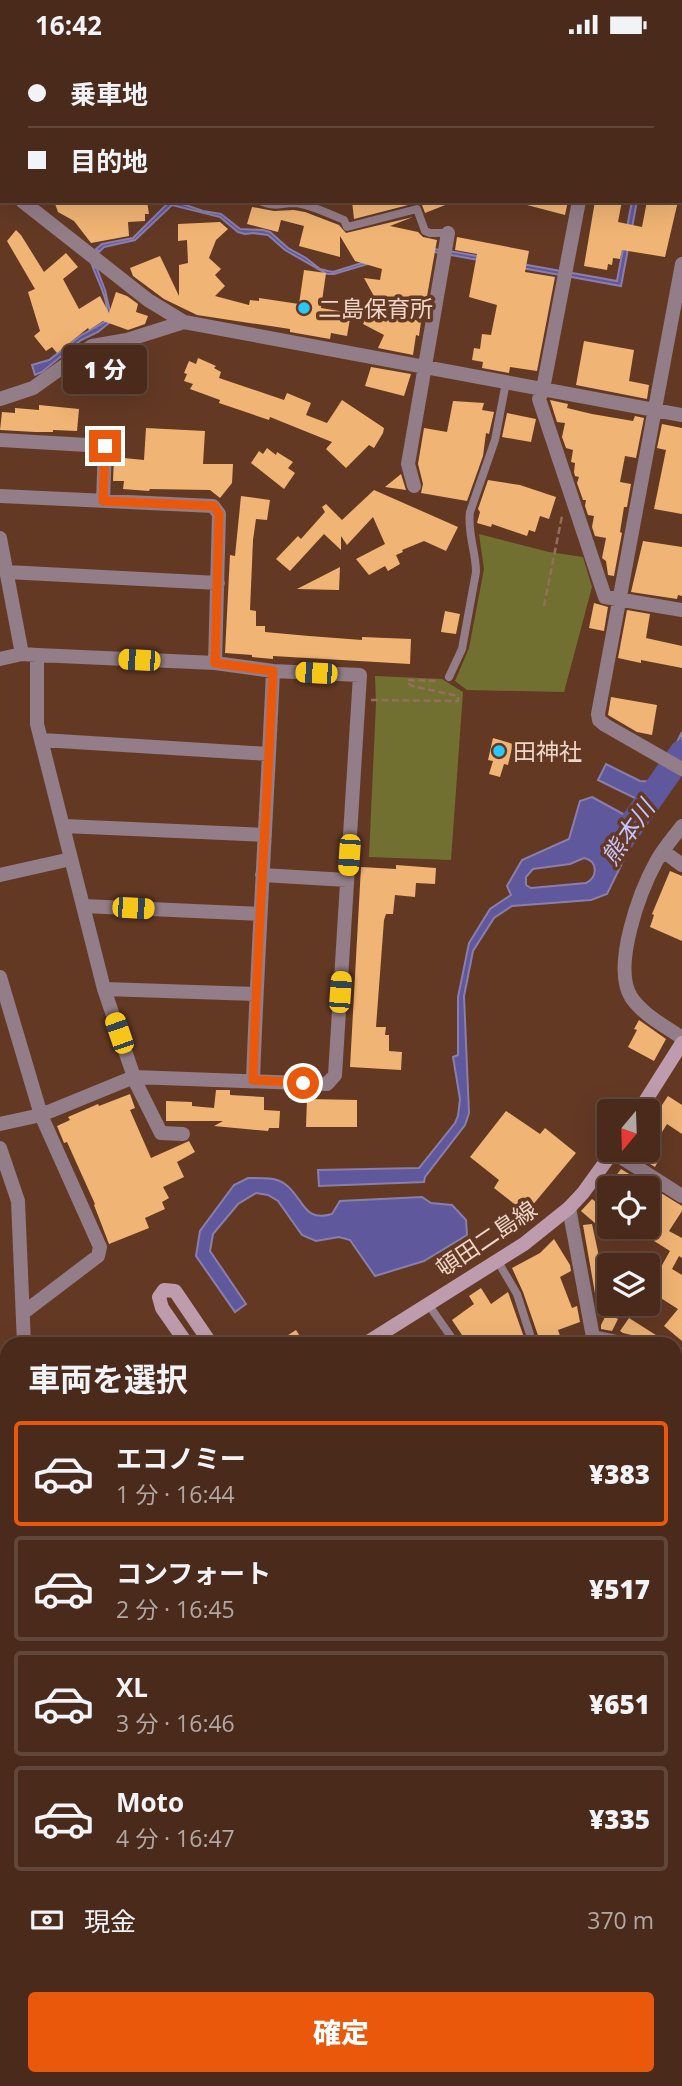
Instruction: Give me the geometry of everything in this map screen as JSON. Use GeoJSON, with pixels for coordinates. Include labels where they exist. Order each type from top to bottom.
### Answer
{"type":"FeatureCollection","features":[{"type":"Feature","properties":{"kind":"main road"},"geometry":{"type":"LineString","coordinates":[[647,1099],[682,1043]]}},
{"type":"Feature","properties":{"kind":"main road","name":"頓田二島線"},"geometry":{"type":"LineString","coordinates":[[376,1337],[523,1244],[569,1207],[606,1162]]}},
{"type":"Feature","properties":{"kind":"main road"},"geometry":{"type":"LineString","coordinates":[[182,1337],[162,1308],[159,1297],[164,1290],[175,1291],[206,1337]]}},
{"type":"Feature","properties":{"kind":"street"},"geometry":{"type":"LineString","coordinates":[[25,203],[148,300],[184,323],[682,415]]}},
{"type":"Feature","properties":{"kind":"street"},"geometry":{"type":"LineString","coordinates":[[579,203],[539,399],[605,597],[682,610]]}},
{"type":"Feature","properties":{"kind":"street"},"geometry":{"type":"LineString","coordinates":[[414,486],[408,464],[448,233]]}},
{"type":"Feature","properties":{"kind":"street"},"geometry":{"type":"LineString","coordinates":[[682,264],[598,713],[599,720],[682,769]]}},
{"type":"Feature","properties":{"kind":"street"},"geometry":{"type":"LineString","coordinates":[[0,400],[33,388],[92,346],[127,340],[184,323]]}},
{"type":"Feature","properties":{"kind":"street"},"geometry":{"type":"LineString","coordinates":[[0,440],[105,446],[103,501]]}},
{"type":"Feature","properties":{"kind":"street"},"geometry":{"type":"LineString","coordinates":[[0,496],[214,506],[219,514],[215,663]]}},
{"type":"Feature","properties":{"kind":"street"},"geometry":{"type":"LineString","coordinates":[[0,538],[30,655],[37,724],[65,826],[104,989],[133,1077],[161,1133],[183,1134]]}},
{"type":"Feature","properties":{"kind":"street"},"geometry":{"type":"LineString","coordinates":[[8,572],[218,583]]}},
{"type":"Feature","properties":{"kind":"street"},"geometry":{"type":"LineString","coordinates":[[0,659],[30,655],[215,663],[273,671],[360,675],[335,1075],[327,1084],[133,1077],[41,1115],[0,1124]]}},
{"type":"Feature","properties":{"kind":"street"},"geometry":{"type":"LineString","coordinates":[[253,1080],[273,671]]}},
{"type":"Feature","properties":{"kind":"street"},"geometry":{"type":"LineString","coordinates":[[42,740],[269,754]]}},
{"type":"Feature","properties":{"kind":"street"},"geometry":{"type":"LineString","coordinates":[[65,826],[265,835]]}},
{"type":"Feature","properties":{"kind":"street"},"geometry":{"type":"LineString","coordinates":[[682,826],[663,851],[645,883],[634,916],[624,977],[630,995],[642,1010],[682,1038]]}},
{"type":"Feature","properties":{"kind":"street"},"geometry":{"type":"LineString","coordinates":[[663,851],[682,865]]}},
{"type":"Feature","properties":{"kind":"street"},"geometry":{"type":"LineString","coordinates":[[0,875],[71,859]]}},
{"type":"Feature","properties":{"kind":"street"},"geometry":{"type":"LineString","coordinates":[[262,875],[347,880]]}},
{"type":"Feature","properties":{"kind":"street"},"geometry":{"type":"LineString","coordinates":[[83,906],[259,915]]}},
{"type":"Feature","properties":{"kind":"street"},"geometry":{"type":"LineString","coordinates":[[0,977],[41,1115],[100,1247],[98,1255],[23,1313]]}},
{"type":"Feature","properties":{"kind":"street"},"geometry":{"type":"LineString","coordinates":[[104,989],[256,994]]}},
{"type":"Feature","properties":{"kind":"street"},"geometry":{"type":"LineString","coordinates":[[0,1148],[18,1201],[24,1337]]}},
{"type":"Feature","properties":{"kind":"street"},"geometry":{"type":"LineString","coordinates":[[631,1162],[682,1196]]}},
{"type":"Feature","properties":{"kind":"street"},"geometry":{"type":"LineString","coordinates":[[569,1207],[589,1337]]}},
{"type":"Feature","properties":{"kind":"lane"},"geometry":{"type":"LineString","coordinates":[[268,203],[280,206],[293,203],[301,205],[344,220],[347,227],[417,209],[425,231],[448,233]]}},
{"type":"Feature","properties":{"kind":"lane"},"geometry":{"type":"LineString","coordinates":[[449,677],[461,649],[476,572],[470,512],[495,440],[506,382]]}},
{"type":"Feature","properties":{"kind":"lane"},"geometry":{"type":"LineString","coordinates":[[497,1260],[517,1294],[531,1337]]}},
{"type":"Feature","properties":{"kind":"lane"},"geometry":{"type":"LineString","coordinates":[[428,1304],[451,1337]]}},
{"type":"Feature","properties":{"kind":"path"},"geometry":{"type":"LineString","coordinates":[[544,606],[563,510]]}},
{"type":"Feature","properties":{"kind":"path"},"geometry":{"type":"LineString","coordinates":[[370,699],[457,701],[458,695],[412,686],[407,682],[437,681]]}},
{"type":"Feature","properties":{"kind":"shaded area"},"geometry":{"type":"Polygon","coordinates":[[[479,534],[549,552],[583,557],[592,587],[564,692],[467,690],[455,681],[469,648],[484,569],[479,534]]]}},
{"type":"Feature","properties":{"kind":"shaded area"},"geometry":{"type":"Polygon","coordinates":[[[375,676],[442,679],[463,692],[451,860],[369,857],[375,676]]]}},
{"type":"Feature","properties":{"kind":"water"},"geometry":{"type":"Polygon","coordinates":[[[168,203],[180,203],[221,214],[240,229],[270,232],[288,248],[320,269],[333,272],[410,246],[617,281],[632,203],[637,203],[621,286],[418,249],[327,274],[285,250],[268,235],[238,232],[220,217],[172,205],[135,240],[104,247],[99,252],[96,249],[102,244],[133,238],[168,203]]]}},
{"type":"Feature","properties":{"kind":"water"},"geometry":{"type":"Polygon","coordinates":[[[92,265],[97,269],[105,290],[111,316],[109,323],[81,340],[35,375],[32,365],[49,360],[80,336],[106,321],[107,307],[92,265]]]}},
{"type":"Feature","properties":{"kind":"water"},"geometry":{"type":"Polygon","coordinates":[[[682,732],[682,763],[657,809],[598,780],[606,764],[640,781],[657,782],[682,732]]]}},
{"type":"Feature","properties":{"kind":"water"},"geometry":{"type":"Polygon","coordinates":[[[592,797],[636,821],[639,829],[607,894],[591,900],[512,906],[494,918],[473,951],[464,996],[469,1113],[465,1125],[425,1177],[424,1182],[319,1186],[318,1170],[419,1168],[455,1123],[460,1099],[453,1057],[458,1055],[458,997],[469,943],[490,909],[511,895],[507,886],[522,860],[569,839],[580,801],[592,797]],[[584,858],[570,864],[533,869],[526,877],[526,885],[531,888],[586,883],[593,877],[595,869],[589,860],[584,858]]]}},
{"type":"Feature","properties":{"kind":"water"},"geometry":{"type":"Polygon","coordinates":[[[248,1178],[267,1178],[285,1184],[309,1212],[322,1216],[332,1214],[340,1201],[422,1197],[431,1203],[452,1205],[466,1220],[467,1235],[424,1261],[375,1276],[350,1240],[339,1237],[316,1241],[302,1235],[278,1201],[268,1195],[256,1193],[238,1204],[213,1234],[210,1251],[246,1304],[235,1312],[196,1256],[200,1231],[234,1185],[248,1178]]]}},
{"type":"Feature","properties":{"kind":"building"},"geometry":{"type":"Polygon","coordinates":[[[55,203],[147,203],[149,214],[145,214],[145,221],[128,222],[129,236],[91,243],[74,221],[58,212],[55,203]]]}},
{"type":"Feature","properties":{"kind":"building"},"geometry":{"type":"Polygon","coordinates":[[[352,203],[416,203],[354,219],[352,203]]]}},
{"type":"Feature","properties":{"kind":"building"},"geometry":{"type":"Polygon","coordinates":[[[416,203],[450,203],[425,213],[422,205],[416,203]]]}},
{"type":"Feature","properties":{"kind":"building"},"geometry":{"type":"Polygon","coordinates":[[[528,203],[568,203],[565,215],[528,203]]]}},
{"type":"Feature","properties":{"kind":"building"},"geometry":{"type":"Polygon","coordinates":[[[595,203],[622,203],[618,222],[642,227],[647,203],[678,203],[665,257],[622,250],[620,259],[613,258],[612,265],[608,264],[607,270],[584,266],[595,203]]]}},
{"type":"Feature","properties":{"kind":"building"},"geometry":{"type":"Polygon","coordinates":[[[252,207],[305,212],[339,225],[346,233],[413,217],[390,226],[418,232],[423,237],[437,240],[413,355],[378,348],[384,335],[363,324],[376,300],[364,278],[380,280],[382,269],[355,261],[340,236],[340,257],[299,246],[304,226],[281,220],[278,232],[247,224],[252,207]]]}},
{"type":"Feature","properties":{"kind":"building"},"geometry":{"type":"Polygon","coordinates":[[[220,222],[228,229],[216,240],[209,258],[221,269],[215,275],[225,286],[215,296],[249,305],[250,300],[259,301],[259,298],[299,304],[304,270],[326,273],[321,308],[351,313],[347,336],[331,333],[330,339],[290,332],[290,329],[197,315],[164,299],[133,276],[130,268],[160,256],[179,296],[179,265],[188,263],[187,240],[178,241],[178,224],[220,222]]]}},
{"type":"Feature","properties":{"kind":"building"},"geometry":{"type":"Polygon","coordinates":[[[16,230],[44,272],[66,253],[78,267],[63,279],[79,309],[100,296],[109,313],[116,292],[138,304],[136,312],[148,316],[145,324],[128,330],[103,321],[89,330],[88,328],[57,353],[52,347],[46,351],[34,336],[40,331],[28,292],[35,289],[7,241],[16,230]]]}},
{"type":"Feature","properties":{"kind":"building"},"geometry":{"type":"Polygon","coordinates":[[[457,237],[529,251],[525,272],[555,277],[537,371],[510,367],[509,373],[482,368],[483,362],[472,360],[474,348],[480,349],[482,334],[491,335],[497,305],[469,297],[477,254],[455,250],[457,237]]]}},
{"type":"Feature","properties":{"kind":"building"},"geometry":{"type":"Polygon","coordinates":[[[584,341],[634,350],[629,381],[649,385],[647,399],[576,385],[584,341]]]}},
{"type":"Feature","properties":{"kind":"building"},"geometry":{"type":"Polygon","coordinates":[[[117,353],[118,357],[132,355],[131,359],[141,358],[144,379],[110,384],[109,379],[100,381],[94,357],[117,353]]]}},
{"type":"Feature","properties":{"kind":"building"},"geometry":{"type":"Polygon","coordinates":[[[198,358],[216,366],[214,368],[221,372],[219,378],[284,400],[287,393],[311,403],[306,415],[327,423],[342,400],[384,428],[383,433],[374,448],[369,445],[346,468],[326,449],[332,442],[270,417],[269,420],[219,403],[220,400],[190,389],[193,384],[184,381],[187,374],[184,373],[189,361],[196,364],[198,358]]]}},
{"type":"Feature","properties":{"kind":"building"},"geometry":{"type":"Polygon","coordinates":[[[371,367],[411,374],[404,396],[365,386],[371,367]]]}},
{"type":"Feature","properties":{"kind":"building"},"geometry":{"type":"Polygon","coordinates":[[[550,400],[568,404],[567,408],[592,414],[633,421],[635,416],[644,418],[636,458],[625,456],[620,482],[631,484],[627,507],[624,507],[614,576],[608,575],[606,561],[602,558],[606,538],[595,536],[592,527],[594,516],[588,515],[586,500],[583,500],[577,483],[579,477],[575,476],[574,472],[575,463],[571,462],[573,450],[566,448],[562,437],[565,423],[557,422],[550,400]]]}},
{"type":"Feature","properties":{"kind":"building"},"geometry":{"type":"Polygon","coordinates":[[[453,401],[484,403],[482,410],[494,412],[489,434],[486,433],[483,456],[467,501],[421,493],[423,484],[418,464],[424,428],[447,432],[453,401]]]}},
{"type":"Feature","properties":{"kind":"building"},"geometry":{"type":"Polygon","coordinates":[[[39,405],[79,409],[77,431],[0,430],[2,412],[15,413],[15,408],[39,410],[39,405]]]}},
{"type":"Feature","properties":{"kind":"building"},"geometry":{"type":"Polygon","coordinates":[[[507,413],[536,419],[531,442],[502,437],[507,413]]]}},
{"type":"Feature","properties":{"kind":"building"},"geometry":{"type":"Polygon","coordinates":[[[662,424],[682,428],[682,514],[654,509],[666,450],[657,448],[662,424]]]}},
{"type":"Feature","properties":{"kind":"building"},"geometry":{"type":"Polygon","coordinates":[[[146,428],[205,431],[203,464],[233,464],[232,483],[220,498],[210,490],[123,489],[124,481],[113,481],[114,457],[144,460],[146,428]]]}},
{"type":"Feature","properties":{"kind":"building"},"geometry":{"type":"Polygon","coordinates":[[[267,448],[293,462],[288,468],[295,473],[284,489],[251,463],[259,451],[263,454],[267,448]]]}},
{"type":"Feature","properties":{"kind":"building"},"geometry":{"type":"Polygon","coordinates":[[[401,474],[406,490],[385,487],[401,474]]]}},
{"type":"Feature","properties":{"kind":"building"},"geometry":{"type":"Polygon","coordinates":[[[488,480],[520,485],[556,497],[549,519],[540,516],[535,532],[529,530],[527,536],[492,524],[491,527],[477,523],[480,512],[478,509],[488,480]]]}},
{"type":"Feature","properties":{"kind":"building"},"geometry":{"type":"Polygon","coordinates":[[[374,490],[458,527],[446,551],[424,541],[396,555],[400,564],[388,571],[385,566],[369,575],[356,559],[385,544],[373,517],[347,545],[341,536],[341,550],[324,534],[290,571],[276,559],[298,536],[301,539],[325,512],[322,507],[326,504],[342,520],[374,490]]]}},
{"type":"Feature","properties":{"kind":"building"},"geometry":{"type":"Polygon","coordinates":[[[241,496],[270,500],[267,520],[256,519],[253,540],[250,610],[256,611],[256,626],[265,626],[265,632],[309,636],[362,640],[362,637],[411,639],[410,664],[273,656],[273,659],[225,653],[230,555],[235,556],[241,496]]]}},
{"type":"Feature","properties":{"kind":"building"},"geometry":{"type":"Polygon","coordinates":[[[643,541],[682,547],[682,596],[678,595],[677,599],[631,592],[643,541]]]}},
{"type":"Feature","properties":{"kind":"building"},"geometry":{"type":"Polygon","coordinates":[[[340,567],[339,590],[297,589],[340,567]]]}},
{"type":"Feature","properties":{"kind":"building"},"geometry":{"type":"Polygon","coordinates":[[[594,603],[608,607],[604,631],[589,628],[594,603]]]}},
{"type":"Feature","properties":{"kind":"building"},"geometry":{"type":"Polygon","coordinates":[[[627,610],[650,614],[646,638],[682,646],[682,668],[618,658],[627,610]]]}},
{"type":"Feature","properties":{"kind":"building"},"geometry":{"type":"Polygon","coordinates":[[[445,611],[460,614],[456,634],[441,632],[445,611]]]}},
{"type":"Feature","properties":{"kind":"building"},"geometry":{"type":"Polygon","coordinates":[[[611,697],[657,705],[652,735],[637,732],[608,715],[611,697]]]}},
{"type":"Feature","properties":{"kind":"building"},"geometry":{"type":"Polygon","coordinates":[[[493,738],[513,744],[508,765],[504,764],[500,777],[489,774],[493,761],[488,760],[493,738]]]}},
{"type":"Feature","properties":{"kind":"building"},"geometry":{"type":"Polygon","coordinates":[[[396,865],[436,868],[435,884],[416,883],[415,897],[395,895],[393,914],[386,914],[384,920],[376,1027],[386,1027],[389,1051],[402,1052],[401,1070],[350,1067],[361,867],[396,869],[396,865]]]}},
{"type":"Feature","properties":{"kind":"building"},"geometry":{"type":"Polygon","coordinates":[[[670,871],[682,876],[682,941],[650,927],[654,915],[652,914],[670,871]]]}},
{"type":"Feature","properties":{"kind":"building"},"geometry":{"type":"Polygon","coordinates":[[[639,1020],[666,1039],[654,1061],[628,1047],[639,1020]]]}},
{"type":"Feature","properties":{"kind":"building"},"geometry":{"type":"Polygon","coordinates":[[[216,1090],[230,1090],[230,1095],[264,1097],[264,1110],[280,1111],[279,1128],[269,1128],[268,1131],[214,1126],[223,1121],[166,1121],[166,1101],[192,1102],[192,1106],[214,1108],[216,1090]]]}},
{"type":"Feature","properties":{"kind":"building"},"geometry":{"type":"Polygon","coordinates":[[[130,1094],[135,1108],[130,1110],[151,1158],[189,1141],[195,1152],[177,1162],[184,1177],[163,1187],[169,1198],[162,1202],[165,1209],[145,1218],[149,1228],[109,1244],[95,1204],[57,1126],[70,1120],[68,1117],[130,1094]]]}},
{"type":"Feature","properties":{"kind":"building"},"geometry":{"type":"Polygon","coordinates":[[[668,1096],[682,1105],[682,1134],[667,1124],[660,1135],[660,1108],[668,1096]]]}},
{"type":"Feature","properties":{"kind":"building"},"geometry":{"type":"Polygon","coordinates":[[[307,1099],[357,1100],[357,1127],[306,1127],[307,1099]]]}},
{"type":"Feature","properties":{"kind":"building"},"geometry":{"type":"Polygon","coordinates":[[[506,1111],[540,1134],[545,1128],[576,1153],[526,1213],[494,1188],[499,1180],[470,1157],[506,1111]]]}},
{"type":"Feature","properties":{"kind":"building"},"geometry":{"type":"Polygon","coordinates":[[[621,1169],[632,1176],[616,1176],[621,1169]]]}},
{"type":"Feature","properties":{"kind":"building"},"geometry":{"type":"Polygon","coordinates":[[[660,1192],[682,1206],[682,1211],[669,1231],[682,1238],[682,1258],[679,1256],[672,1269],[682,1275],[682,1337],[677,1337],[664,1326],[678,1309],[660,1298],[660,1269],[670,1251],[651,1239],[660,1239],[660,1192]]]}},
{"type":"Feature","properties":{"kind":"building"},"geometry":{"type":"Polygon","coordinates":[[[592,1199],[596,1202],[596,1224],[581,1211],[592,1199]]]}},
{"type":"Feature","properties":{"kind":"building"},"geometry":{"type":"Polygon","coordinates":[[[592,1224],[598,1253],[597,1305],[583,1225],[592,1224]]]}},
{"type":"Feature","properties":{"kind":"building"},"geometry":{"type":"Polygon","coordinates":[[[554,1239],[570,1265],[571,1271],[560,1277],[572,1308],[577,1306],[580,1322],[558,1330],[560,1337],[539,1337],[512,1268],[540,1253],[554,1239]]]}},
{"type":"Feature","properties":{"kind":"building"},"geometry":{"type":"Polygon","coordinates":[[[481,1288],[491,1304],[508,1292],[524,1337],[463,1337],[452,1320],[474,1304],[469,1296],[481,1288]]]}},
{"type":"Feature","properties":{"kind":"building"},"geometry":{"type":"Polygon","coordinates":[[[606,1316],[618,1319],[612,1331],[601,1329],[606,1316]]]}},
{"type":"Feature","properties":{"kind":"building"},"geometry":{"type":"Polygon","coordinates":[[[629,1318],[659,1337],[640,1337],[620,1331],[629,1318]]]}},
{"type":"Feature","properties":{"kind":"building"},"geometry":{"type":"Polygon","coordinates":[[[296,1330],[300,1337],[285,1337],[296,1330]]]}},
{"type":"Feature","properties":{"kind":"waterway","name":"熊本川"},"geometry":{"type":"LineString","coordinates":[[614,850],[682,753]]}},
{"type":"Feature","properties":{"kind":"place","name":"二島保育所"},"geometry":{"type":"Point","coordinates":[304,308]}},
{"type":"Feature","properties":{"kind":"place","name":"田神社"},"geometry":{"type":"Point","coordinates":[499,751]}},
{"type":"Feature","properties":{"kind":"route"},"geometry":{"type":"LineString","coordinates":[[105,446],[103,501],[214,506],[219,514],[215,663],[273,671],[259,910],[253,1080],[303,1083]]}}]}
